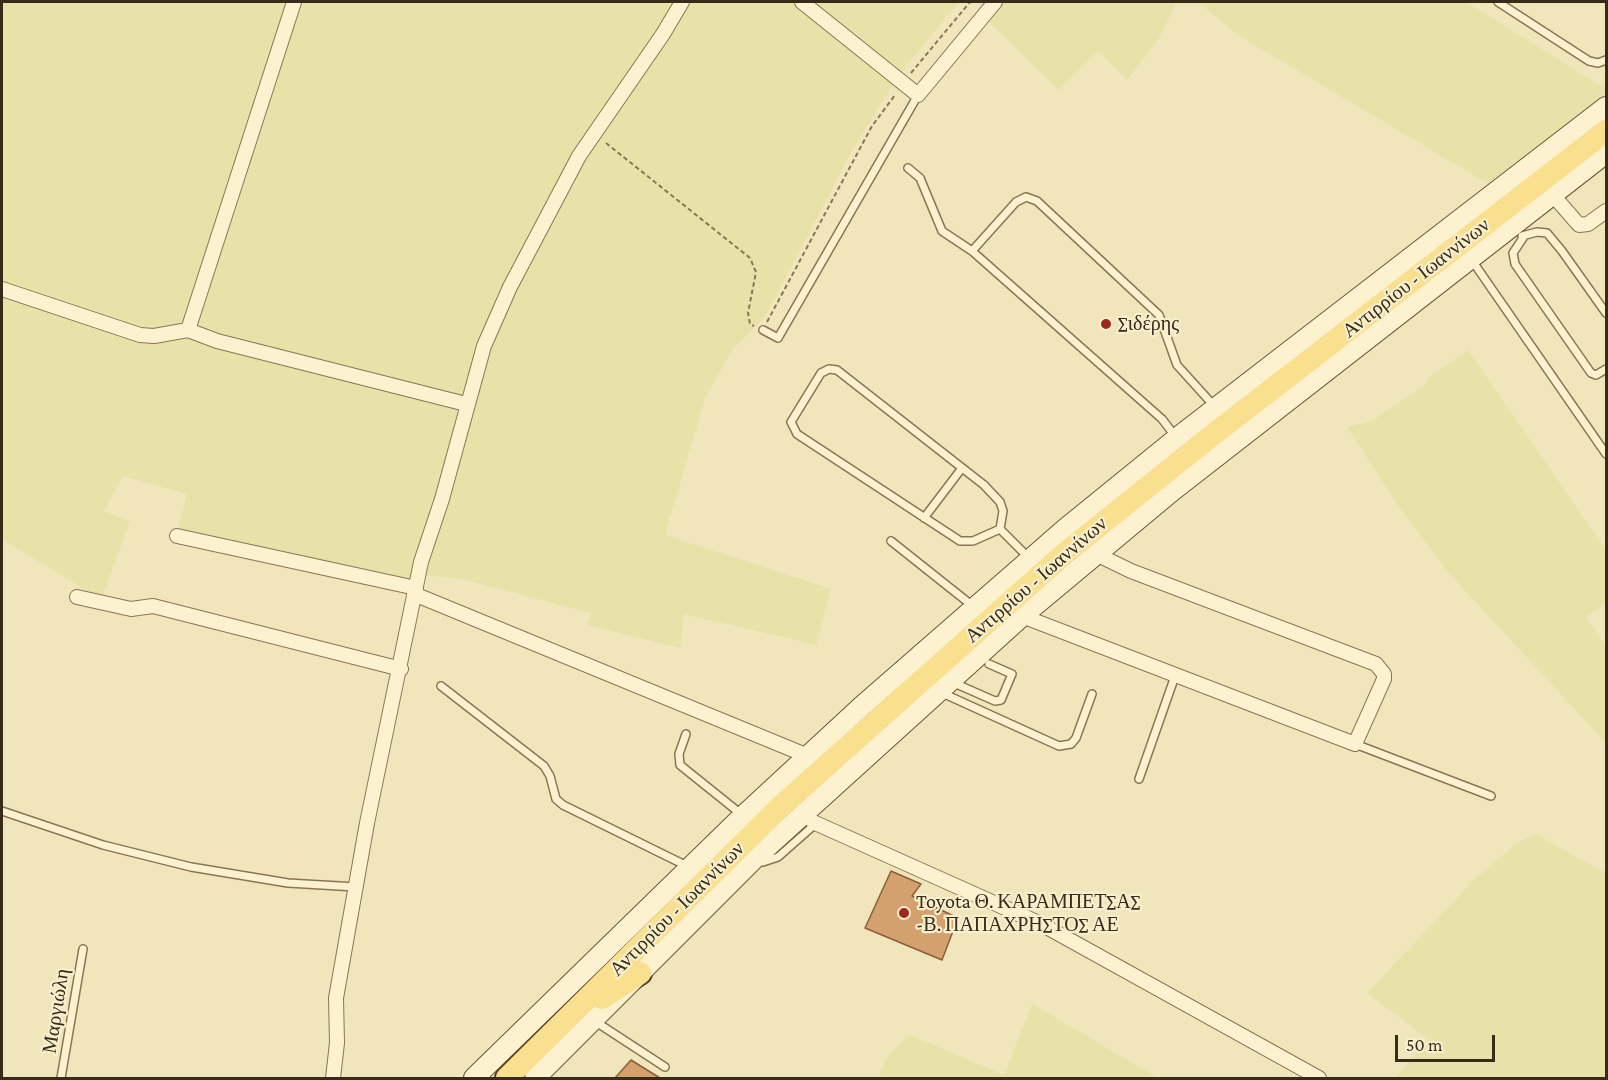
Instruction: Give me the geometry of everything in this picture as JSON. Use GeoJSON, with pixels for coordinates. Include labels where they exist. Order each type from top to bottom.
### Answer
{"type":"FeatureCollection","features":[{"type":"Feature","properties":{"kind":"main road","name":"Αντιρρίου - Ιωαννίνων"},"geometry":{"type":"LineString","coordinates":[[507,1078],[788,800],[1064,554],[1210,437],[1606,131]]}},
{"type":"Feature","properties":{"kind":"main road"},"geometry":{"type":"LineString","coordinates":[[558,1028],[640,973]]}},
{"type":"Feature","properties":{"kind":"street"},"geometry":{"type":"LineString","coordinates":[[188,330],[294,2]]}},
{"type":"Feature","properties":{"kind":"street"},"geometry":{"type":"LineString","coordinates":[[333,1078],[337,1043],[336,998],[367,823],[401,669],[415,591],[484,346],[541,225],[593,133],[663,34],[682,2]]}},
{"type":"Feature","properties":{"kind":"street"},"geometry":{"type":"LineString","coordinates":[[802,2],[918,95],[995,2]]}},
{"type":"Feature","properties":{"kind":"street"},"geometry":{"type":"LineString","coordinates":[[474,1078],[743,816],[974,607],[1177,438],[1606,107]]}},
{"type":"Feature","properties":{"kind":"street"},"geometry":{"type":"LineString","coordinates":[[535,1078],[756,857],[810,816],[943,686],[1022,616],[1243,435],[1470,258],[1518,231],[1552,194],[1606,153]]}},
{"type":"Feature","properties":{"kind":"street"},"geometry":{"type":"LineString","coordinates":[[1552,194],[1580,225],[1588,224],[1606,211]]}},
{"type":"Feature","properties":{"kind":"street"},"geometry":{"type":"LineString","coordinates":[[2,289],[140,336],[188,330],[217,341],[466,404]]}},
{"type":"Feature","properties":{"kind":"street"},"geometry":{"type":"LineString","coordinates":[[177,536],[415,591],[807,756]]}},
{"type":"Feature","properties":{"kind":"street"},"geometry":{"type":"LineString","coordinates":[[1022,616],[1355,744],[1384,679],[1382,669],[1376,664],[1131,571],[1096,554]]}},
{"type":"Feature","properties":{"kind":"street"},"geometry":{"type":"LineString","coordinates":[[77,597],[131,609],[153,606],[401,669]]}},
{"type":"Feature","properties":{"kind":"street"},"geometry":{"type":"LineString","coordinates":[[810,816],[1041,924],[1319,1078]]}},
{"type":"Feature","properties":{"kind":"lane"},"geometry":{"type":"LineString","coordinates":[[1498,2],[1589,61],[1598,63],[1606,60]]}},
{"type":"Feature","properties":{"kind":"lane"},"geometry":{"type":"LineString","coordinates":[[763,330],[778,338],[918,95]]}},
{"type":"Feature","properties":{"kind":"lane"},"geometry":{"type":"LineString","coordinates":[[908,168],[920,178],[942,231],[972,251],[1162,419],[1177,438]]}},
{"type":"Feature","properties":{"kind":"lane"},"geometry":{"type":"LineString","coordinates":[[972,251],[1016,202],[1026,197],[1037,201],[1159,315],[1177,365],[1215,408]]}},
{"type":"Feature","properties":{"kind":"lane"},"geometry":{"type":"LineString","coordinates":[[1606,313],[1562,250],[1547,234],[1518,231],[1513,253],[1515,264],[1591,373],[1596,375],[1606,369]]}},
{"type":"Feature","properties":{"kind":"lane"},"geometry":{"type":"LineString","coordinates":[[1470,258],[1606,454]]}},
{"type":"Feature","properties":{"kind":"lane"},"geometry":{"type":"LineString","coordinates":[[830,369],[837,370],[984,485],[1000,502],[1003,511],[1000,529],[966,543],[960,542],[797,434],[791,422],[820,373],[830,369]]}},
{"type":"Feature","properties":{"kind":"lane"},"geometry":{"type":"LineString","coordinates":[[924,518],[962,468]]}},
{"type":"Feature","properties":{"kind":"lane"},"geometry":{"type":"LineString","coordinates":[[1000,529],[1030,559]]}},
{"type":"Feature","properties":{"kind":"lane"},"geometry":{"type":"LineString","coordinates":[[891,541],[974,607]]}},
{"type":"Feature","properties":{"kind":"lane"},"geometry":{"type":"LineString","coordinates":[[943,686],[995,701],[1001,700],[1012,674],[989,664]]}},
{"type":"Feature","properties":{"kind":"lane"},"geometry":{"type":"LineString","coordinates":[[1139,779],[1174,676]]}},
{"type":"Feature","properties":{"kind":"lane"},"geometry":{"type":"LineString","coordinates":[[441,686],[544,766],[550,776],[556,799],[563,806],[690,867]]}},
{"type":"Feature","properties":{"kind":"lane"},"geometry":{"type":"LineString","coordinates":[[943,686],[1059,746],[1071,744],[1077,738],[1092,694]]}},
{"type":"Feature","properties":{"kind":"lane"},"geometry":{"type":"LineString","coordinates":[[686,734],[679,754],[680,765],[743,816]]}},
{"type":"Feature","properties":{"kind":"lane"},"geometry":{"type":"LineString","coordinates":[[1355,744],[1491,796]]}},
{"type":"Feature","properties":{"kind":"lane"},"geometry":{"type":"LineString","coordinates":[[2,811],[103,845],[191,867],[288,883],[356,887]]}},
{"type":"Feature","properties":{"kind":"lane","name":"Μαργιώλη"},"geometry":{"type":"LineString","coordinates":[[61,1078],[83,949]]}},
{"type":"Feature","properties":{"kind":"lane"},"geometry":{"type":"LineString","coordinates":[[593,1020],[665,1067]]}},
{"type":"Feature","properties":{"kind":"path"},"geometry":{"type":"LineString","coordinates":[[593,133],[750,258],[756,272],[748,313],[750,324],[763,330],[872,126],[903,83],[970,2]]}},
{"type":"Feature","properties":{"kind":"shaded area"},"geometry":{"type":"Polygon","coordinates":[[[2,2],[959,2],[911,60],[886,96],[853,149],[765,317],[733,349],[705,398],[665,535],[831,589],[816,645],[684,614],[680,648],[587,625],[591,613],[461,579],[414,574],[411,586],[177,534],[187,494],[123,476],[104,511],[130,521],[103,595],[87,591],[2,539],[2,2]]]}},
{"type":"Feature","properties":{"kind":"shaded area"},"geometry":{"type":"Polygon","coordinates":[[[1004,2],[1177,2],[1158,40],[1127,80],[1098,51],[1059,90],[988,21],[1004,2]]]}},
{"type":"Feature","properties":{"kind":"shaded area"},"geometry":{"type":"Polygon","coordinates":[[[1198,2],[1466,2],[1606,89],[1606,95],[1489,184],[1239,36],[1198,2]]]}},
{"type":"Feature","properties":{"kind":"shaded area"},"geometry":{"type":"Polygon","coordinates":[[[1468,350],[1606,550],[1606,603],[1586,617],[1606,647],[1606,743],[1447,571],[1397,504],[1347,427],[1372,421],[1427,383],[1426,379],[1468,350]]]}},
{"type":"Feature","properties":{"kind":"shaded area"},"geometry":{"type":"Polygon","coordinates":[[[1537,833],[1552,844],[1606,873],[1606,1078],[1396,1078],[1428,1039],[1367,993],[1475,879],[1517,843],[1537,833]]]}},
{"type":"Feature","properties":{"kind":"shaded area"},"geometry":{"type":"Polygon","coordinates":[[[1032,1004],[1158,1078],[878,1078],[888,1055],[910,1035],[1004,1075],[1032,1004]]]}},
{"type":"Feature","properties":{"kind":"building"},"geometry":{"type":"Polygon","coordinates":[[[891,871],[921,884],[912,896],[958,918],[942,960],[865,928],[891,871]]]}},
{"type":"Feature","properties":{"kind":"building"},"geometry":{"type":"Polygon","coordinates":[[[631,1060],[660,1078],[615,1078],[631,1060]]]}},
{"type":"Feature","properties":{"kind":"place","name":"Σιδέρης"},"geometry":{"type":"Point","coordinates":[1106,324]}},
{"type":"Feature","properties":{"kind":"place","name":"Toyota Θ. ΚΑΡΑΜΠΕΤΣΑΣ -Β. ΠΑΠΑΧΡΗΣΤΟΣ ΑΕ"},"geometry":{"type":"Point","coordinates":[904,913]}}]}
